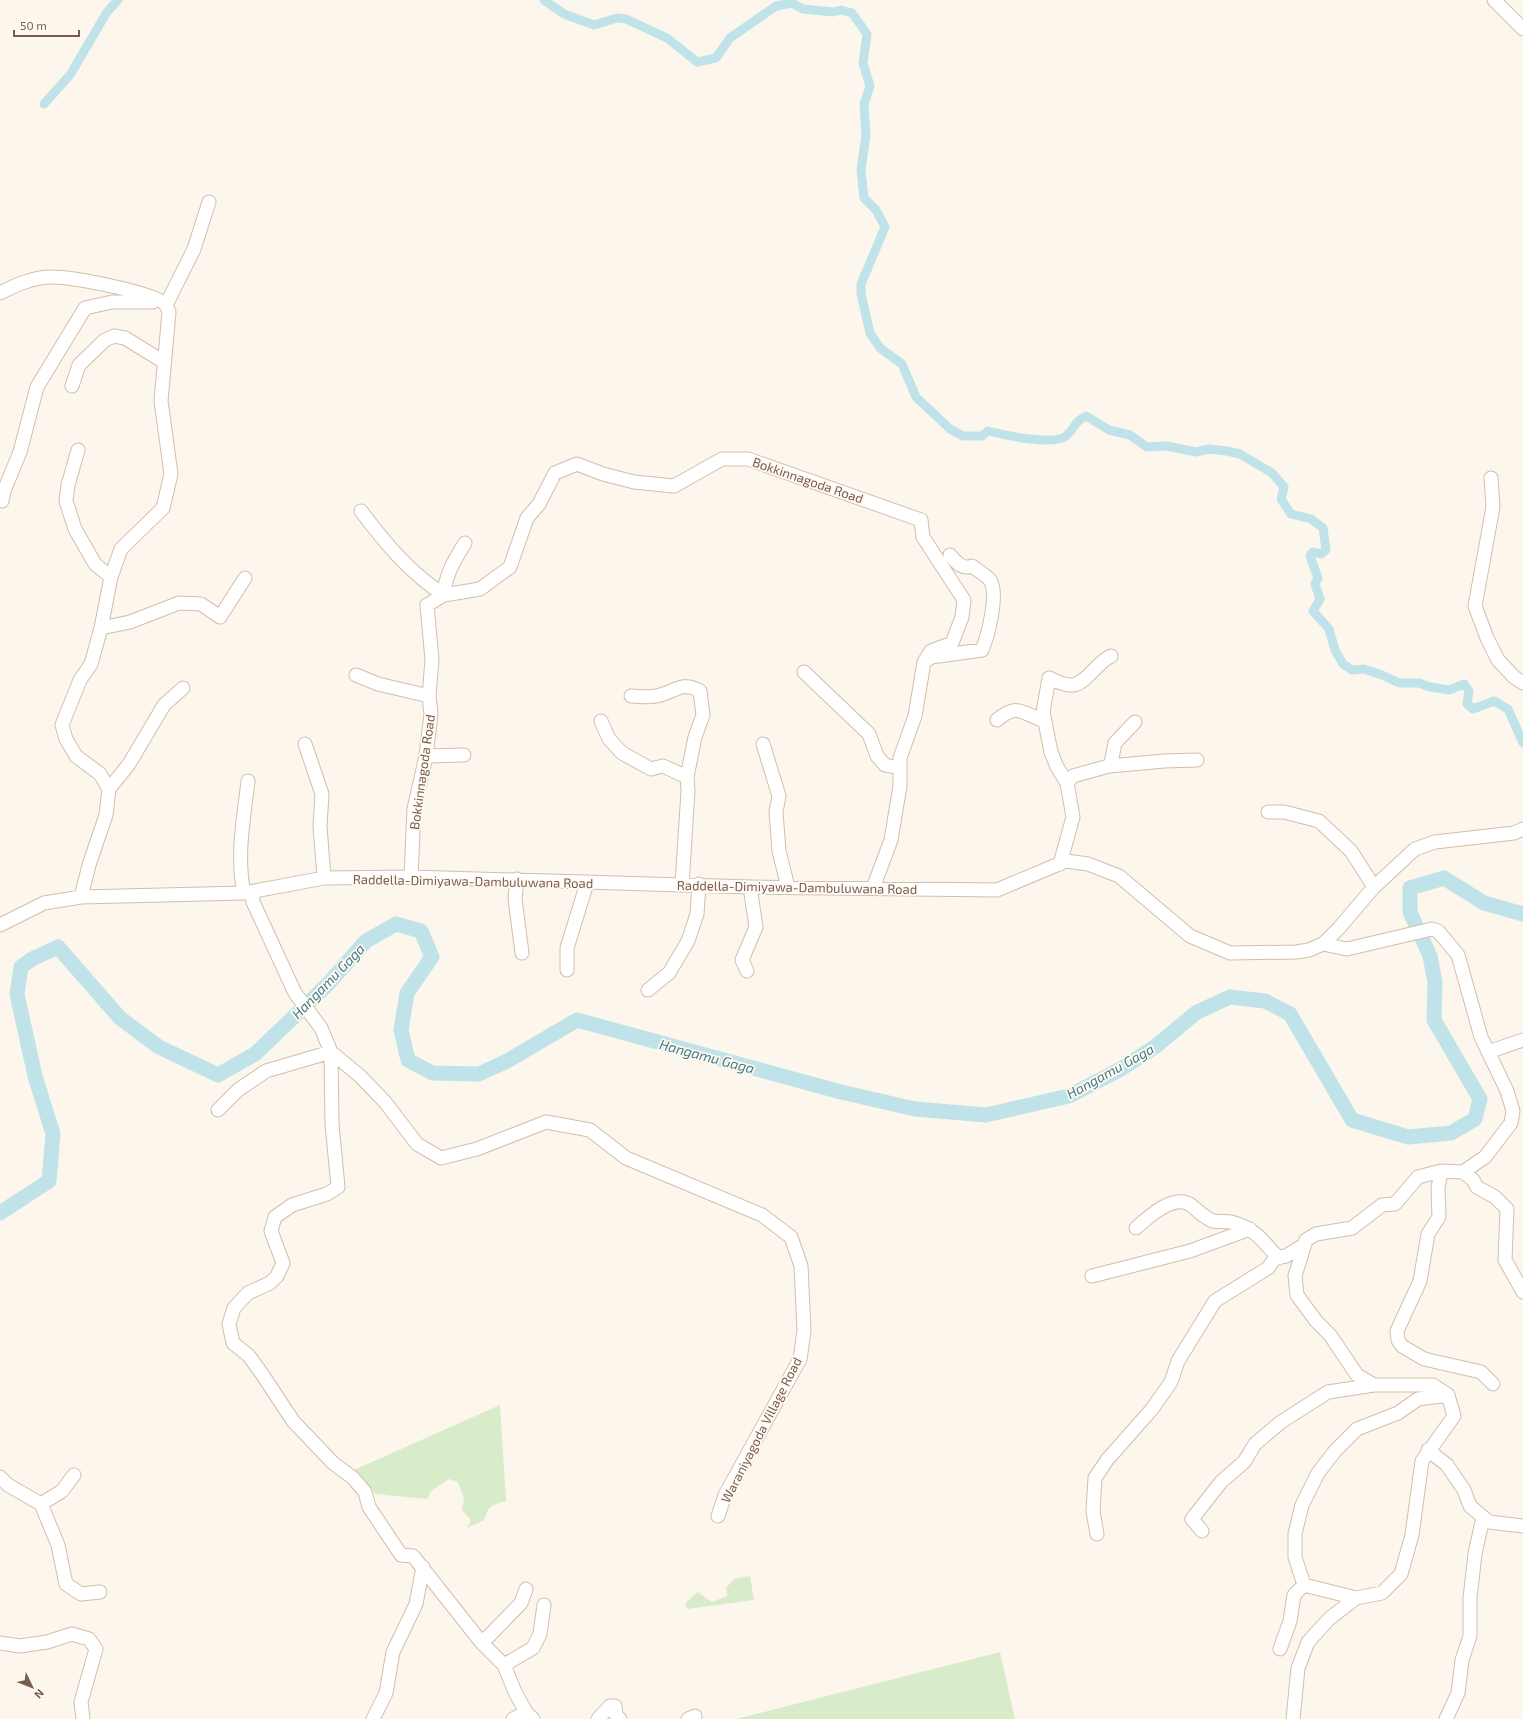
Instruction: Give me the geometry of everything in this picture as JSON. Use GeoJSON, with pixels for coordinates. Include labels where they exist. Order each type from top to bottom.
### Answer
{"type":"FeatureCollection","features":[{"type":"Feature","properties":{"kind":"street"},"geometry":{"type":"LineString","coordinates":[[1494,0],[1523,29]]}},
{"type":"Feature","properties":{"kind":"street"},"geometry":{"type":"LineString","coordinates":[[164,303],[194,250],[209,202]]}},
{"type":"Feature","properties":{"kind":"street"},"geometry":{"type":"LineString","coordinates":[[0,293],[21,282],[52,277],[113,286],[149,296],[164,303],[169,312],[169,328],[164,362],[161,401],[171,474],[163,508],[121,549],[111,577],[101,628],[91,664],[80,680],[62,725],[66,739],[76,756],[100,774],[109,789]]}},
{"type":"Feature","properties":{"kind":"street"},"geometry":{"type":"LineString","coordinates":[[2,501],[4,491],[20,452],[37,387],[85,308],[112,302],[164,303]]}},
{"type":"Feature","properties":{"kind":"street"},"geometry":{"type":"LineString","coordinates":[[72,386],[79,365],[105,340],[114,336],[125,338],[164,362]]}},
{"type":"Feature","properties":{"kind":"street"},"geometry":{"type":"LineString","coordinates":[[78,450],[68,485],[66,501],[75,529],[95,564],[111,577]]}},
{"type":"Feature","properties":{"kind":"street","name":"Bokkinnagoda Road"},"geometry":{"type":"LineString","coordinates":[[411,877],[414,810],[426,756],[431,714],[429,696],[432,660],[427,605],[444,595],[480,589],[510,567],[527,518],[539,504],[555,473],[577,464],[603,474],[634,482],[674,486],[722,459],[748,459],[921,520],[923,537],[964,600],[962,617],[952,643],[931,651],[924,662]]}},
{"type":"Feature","properties":{"kind":"street"},"geometry":{"type":"LineString","coordinates":[[1491,478],[1493,508],[1475,606],[1487,638],[1498,660],[1514,677],[1523,683]]}},
{"type":"Feature","properties":{"kind":"street"},"geometry":{"type":"LineString","coordinates":[[361,511],[385,543],[426,583],[444,595],[445,584],[451,566],[465,543]]}},
{"type":"Feature","properties":{"kind":"street"},"geometry":{"type":"LineString","coordinates":[[873,888],[891,840],[900,786],[900,758],[915,716],[924,662],[932,657],[982,650],[989,635],[993,596],[990,580],[972,566],[968,568],[957,564],[950,555]]}},
{"type":"Feature","properties":{"kind":"street"},"geometry":{"type":"LineString","coordinates":[[101,628],[130,622],[179,603],[201,604],[220,617],[245,578]]}},
{"type":"Feature","properties":{"kind":"street"},"geometry":{"type":"LineString","coordinates":[[1060,864],[1073,817],[1067,783],[1057,767],[1051,752],[1043,712],[1049,678],[1064,684],[1073,685],[1082,681],[1104,659],[1110,656]]}},
{"type":"Feature","properties":{"kind":"street"},"geometry":{"type":"LineString","coordinates":[[804,672],[869,734],[877,756],[885,765],[900,768]]}},
{"type":"Feature","properties":{"kind":"street"},"geometry":{"type":"LineString","coordinates":[[356,675],[378,684],[429,696]]}},
{"type":"Feature","properties":{"kind":"street"},"geometry":{"type":"LineString","coordinates":[[631,696],[655,697],[684,686],[692,686],[700,691],[703,715],[695,737],[686,777],[688,790],[682,885]]}},
{"type":"Feature","properties":{"kind":"street"},"geometry":{"type":"LineString","coordinates":[[81,898],[89,865],[106,815],[109,789],[129,764],[164,705],[183,688]]}},
{"type":"Feature","properties":{"kind":"street"},"geometry":{"type":"LineString","coordinates":[[997,720],[1011,710],[1018,710],[1045,721]]}},
{"type":"Feature","properties":{"kind":"street"},"geometry":{"type":"LineString","coordinates":[[601,721],[609,738],[622,753],[651,769],[663,766],[686,777]]}},
{"type":"Feature","properties":{"kind":"street"},"geometry":{"type":"LineString","coordinates":[[1109,766],[1115,743],[1135,722]]}},
{"type":"Feature","properties":{"kind":"street"},"geometry":{"type":"LineString","coordinates":[[305,744],[322,794],[320,826],[324,878]]}},
{"type":"Feature","properties":{"kind":"street"},"geometry":{"type":"LineString","coordinates":[[763,744],[779,796],[776,812],[779,851],[788,887]]}},
{"type":"Feature","properties":{"kind":"street"},"geometry":{"type":"LineString","coordinates":[[426,756],[464,755]]}},
{"type":"Feature","properties":{"kind":"street"},"geometry":{"type":"LineString","coordinates":[[1067,783],[1073,776],[1109,766],[1164,760],[1197,760]]}},
{"type":"Feature","properties":{"kind":"street","name":"Waraniyagoda Village Road"},"geometry":{"type":"LineString","coordinates":[[248,781],[240,851],[240,875],[295,993],[322,1028],[331,1052],[332,1124],[338,1187],[327,1194],[292,1205],[275,1217],[271,1231],[283,1263],[277,1276],[270,1283],[248,1293],[234,1308],[229,1324],[233,1343],[249,1356],[293,1421],[333,1464],[353,1478],[365,1492],[369,1507],[401,1555],[413,1556],[481,1642],[504,1665],[527,1717]]}},
{"type":"Feature","properties":{"kind":"street"},"geometry":{"type":"LineString","coordinates":[[1268,812],[1284,812],[1319,821],[1351,851],[1374,887]]}},
{"type":"Feature","properties":{"kind":"street","name":"Raddella-Dimiyawa-Dambuluwana Road"},"geometry":{"type":"LineString","coordinates":[[0,925],[44,903],[81,898],[248,892],[324,878],[411,877],[517,879],[587,883],[699,884],[750,887],[997,890],[1066,861],[1088,864],[1119,876],[1190,936],[1230,953],[1296,952],[1309,950],[1323,944],[1339,928],[1374,887],[1415,849],[1435,842],[1514,832],[1523,829]]}},
{"type":"Feature","properties":{"kind":"street"},"geometry":{"type":"LineString","coordinates":[[517,879],[515,899],[522,953]]}},
{"type":"Feature","properties":{"kind":"street"},"geometry":{"type":"LineString","coordinates":[[567,970],[567,948],[587,883]]}},
{"type":"Feature","properties":{"kind":"street"},"geometry":{"type":"LineString","coordinates":[[648,990],[670,973],[688,941],[697,914],[699,884]]}},
{"type":"Feature","properties":{"kind":"street"},"geometry":{"type":"LineString","coordinates":[[747,971],[742,960],[756,927],[750,887]]}},
{"type":"Feature","properties":{"kind":"street"},"geometry":{"type":"LineString","coordinates":[[1323,944],[1347,949],[1432,929],[1438,931],[1458,955],[1481,1037],[1507,1091],[1513,1110],[1511,1123],[1485,1158],[1463,1172],[1441,1171],[1418,1177],[1395,1204],[1382,1206],[1352,1228],[1316,1234],[1306,1240],[1295,1276],[1297,1295],[1316,1321],[1330,1334],[1357,1375],[1374,1384]]}},
{"type":"Feature","properties":{"kind":"street"},"geometry":{"type":"LineString","coordinates":[[1488,1052],[1523,1040]]}},
{"type":"Feature","properties":{"kind":"street"},"geometry":{"type":"LineString","coordinates":[[1488,1052],[1523,1050]]}},
{"type":"Feature","properties":{"kind":"street"},"geometry":{"type":"LineString","coordinates":[[218,1110],[238,1090],[266,1071],[331,1052]]}},
{"type":"Feature","properties":{"kind":"street","name":"Waraniyagoda Village Road"},"geometry":{"type":"LineString","coordinates":[[331,1052],[360,1076],[385,1102],[416,1144],[441,1158],[477,1149],[546,1122],[590,1130],[626,1158],[762,1214],[791,1237],[801,1266],[804,1331],[800,1359],[725,1495],[718,1516]]}},
{"type":"Feature","properties":{"kind":"street"},"geometry":{"type":"LineString","coordinates":[[1441,1171],[1438,1188],[1439,1216],[1428,1234],[1420,1281],[1397,1332],[1398,1340],[1402,1346],[1424,1359],[1481,1372],[1493,1384]]}},
{"type":"Feature","properties":{"kind":"street"},"geometry":{"type":"LineString","coordinates":[[1463,1172],[1473,1180],[1477,1187],[1495,1197],[1507,1209],[1505,1260],[1523,1292]]}},
{"type":"Feature","properties":{"kind":"street"},"geometry":{"type":"LineString","coordinates":[[1136,1228],[1150,1216],[1176,1201],[1186,1202],[1212,1221],[1230,1222],[1250,1229],[1262,1238],[1270,1250],[1279,1258]]}},
{"type":"Feature","properties":{"kind":"street"},"geometry":{"type":"LineString","coordinates":[[1092,1276],[1190,1250],[1250,1229]]}},
{"type":"Feature","properties":{"kind":"street"},"geometry":{"type":"LineString","coordinates":[[1097,1534],[1093,1511],[1095,1478],[1103,1466],[1164,1393],[1171,1382],[1178,1361],[1215,1301],[1268,1268],[1275,1258],[1286,1256],[1304,1245]]}},
{"type":"Feature","properties":{"kind":"street"},"geometry":{"type":"LineString","coordinates":[[1202,1531],[1192,1519],[1221,1482],[1244,1462],[1255,1444],[1281,1422],[1328,1392],[1374,1384],[1433,1385],[1448,1395],[1454,1416],[1428,1450],[1422,1461],[1412,1535],[1401,1574],[1382,1593],[1356,1598],[1304,1585]]}},
{"type":"Feature","properties":{"kind":"street"},"geometry":{"type":"LineString","coordinates":[[1304,1585],[1295,1557],[1295,1534],[1302,1506],[1318,1473],[1335,1451],[1357,1429],[1398,1413],[1418,1399],[1448,1395]]}},
{"type":"Feature","properties":{"kind":"street"},"geometry":{"type":"LineString","coordinates":[[1428,1450],[1447,1465],[1464,1490],[1470,1506],[1489,1522],[1523,1526]]}},
{"type":"Feature","properties":{"kind":"street"},"geometry":{"type":"LineString","coordinates":[[41,1504],[62,1491],[74,1475]]}},
{"type":"Feature","properties":{"kind":"street"},"geometry":{"type":"LineString","coordinates":[[0,1477],[8,1485],[41,1504],[58,1545],[66,1584],[81,1594],[100,1592]]}},
{"type":"Feature","properties":{"kind":"street"},"geometry":{"type":"LineString","coordinates":[[1446,1719],[1458,1693],[1462,1660],[1470,1636],[1470,1598],[1475,1554],[1483,1517]]}},
{"type":"Feature","properties":{"kind":"street"},"geometry":{"type":"LineString","coordinates":[[373,1719],[386,1692],[393,1652],[416,1604],[423,1567]]}},
{"type":"Feature","properties":{"kind":"street"},"geometry":{"type":"LineString","coordinates":[[1280,1649],[1290,1621],[1294,1595],[1304,1585]]}},
{"type":"Feature","properties":{"kind":"street"},"geometry":{"type":"LineString","coordinates":[[481,1642],[489,1636],[521,1603],[526,1589]]}},
{"type":"Feature","properties":{"kind":"street"},"geometry":{"type":"LineString","coordinates":[[1293,1719],[1298,1668],[1308,1642],[1330,1618],[1356,1598]]}},
{"type":"Feature","properties":{"kind":"street"},"geometry":{"type":"LineString","coordinates":[[504,1665],[533,1648],[540,1634],[544,1605]]}},
{"type":"Feature","properties":{"kind":"street"},"geometry":{"type":"LineString","coordinates":[[0,1642],[20,1646],[47,1642],[72,1634],[89,1639],[96,1649],[81,1702],[83,1719]]}},
{"type":"Feature","properties":{"kind":"street"},"geometry":{"type":"LineString","coordinates":[[598,1719],[610,1706],[615,1706],[616,1715],[620,1719]]}},
{"type":"Feature","properties":{"kind":"street"},"geometry":{"type":"LineString","coordinates":[[513,1719],[527,1717]]}},
{"type":"Feature","properties":{"kind":"green space"},"geometry":{"type":"Polygon","coordinates":[[[500,1405],[506,1501],[489,1508],[484,1520],[467,1528],[471,1520],[462,1510],[464,1498],[458,1482],[449,1479],[431,1491],[427,1499],[376,1494],[354,1470],[500,1405]]]}},
{"type":"Feature","properties":{"kind":"green space"},"geometry":{"type":"Polygon","coordinates":[[[750,1576],[754,1600],[687,1609],[685,1603],[698,1592],[712,1602],[727,1596],[726,1588],[734,1579],[750,1576]]]}},
{"type":"Feature","properties":{"kind":"green space"},"geometry":{"type":"Polygon","coordinates":[[[1000,1652],[1015,1719],[736,1719],[1000,1652]]]}},
{"type":"Feature","properties":{"kind":"waterway"},"geometry":{"type":"LineString","coordinates":[[44,104],[70,75],[107,12],[118,0]]}},
{"type":"Feature","properties":{"kind":"waterway"},"geometry":{"type":"LineString","coordinates":[[544,0],[564,14],[594,25],[617,18],[626,19],[667,38],[697,62],[716,58],[730,38],[776,6],[792,3],[803,9],[833,12],[841,10],[852,13],[867,34],[863,63],[870,86],[864,104],[866,135],[861,170],[864,198],[876,210],[885,227],[861,284],[861,294],[870,333],[880,348],[902,364],[916,397],[950,429],[963,436],[982,436],[988,431],[1028,439],[1060,439],[1066,436],[1076,423],[1086,416],[1109,430],[1130,435],[1147,447],[1167,446],[1196,452],[1209,449],[1240,454],[1272,473],[1284,487],[1281,499],[1291,514],[1311,519],[1323,528],[1326,550],[1321,554],[1313,552],[1310,556],[1318,578],[1315,584],[1320,599],[1313,611],[1329,629],[1335,650],[1343,664],[1352,670],[1364,669],[1399,683],[1419,683],[1430,687],[1449,690],[1464,684],[1469,691],[1467,704],[1473,709],[1494,701],[1508,709],[1523,743]]}},
{"type":"Feature","properties":{"kind":"waterway","name":"Hangamu Gaga"},"geometry":{"type":"LineString","coordinates":[[0,1213],[49,1181],[53,1134],[35,1076],[17,994],[21,967],[32,959],[58,947],[120,1018],[159,1047],[218,1075],[255,1054],[328,984],[366,941],[396,924],[421,931],[432,957],[407,993],[401,1030],[408,1060],[432,1073],[479,1074],[507,1061],[577,1020],[841,1092],[915,1109],[986,1115],[1069,1096],[1121,1069],[1156,1046],[1197,1012],[1230,997],[1265,1001],[1290,1014],[1352,1120],[1408,1137],[1451,1133],[1475,1119],[1480,1099],[1434,1020],[1435,982],[1430,956],[1410,912],[1410,888],[1444,878],[1484,903],[1523,914]]}}]}
